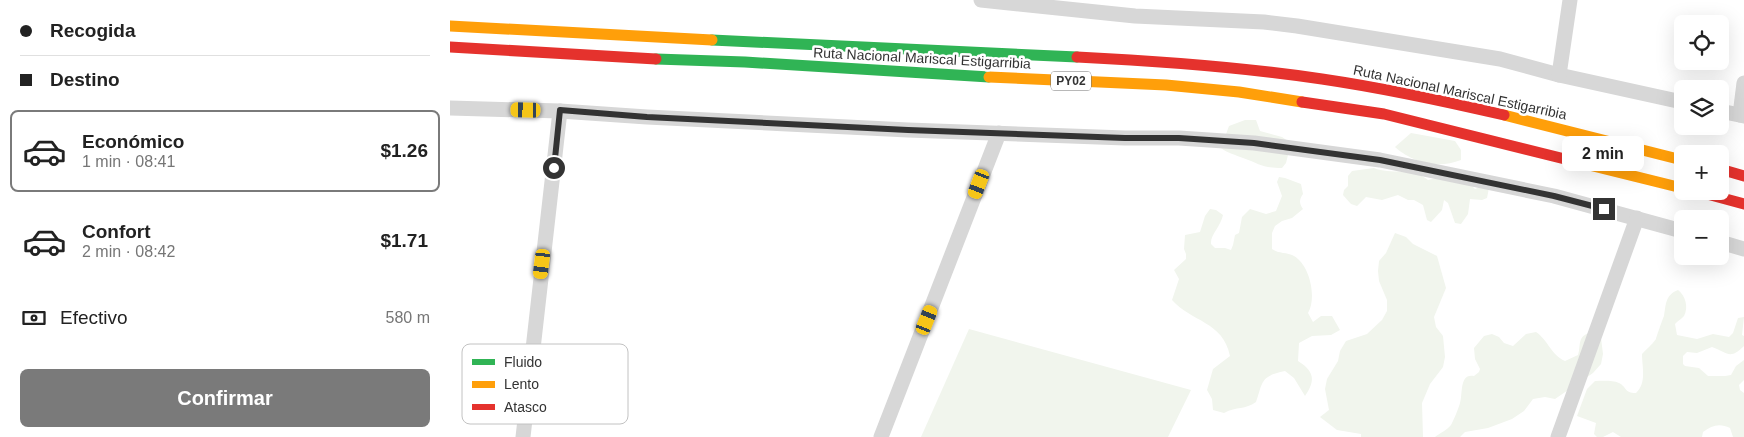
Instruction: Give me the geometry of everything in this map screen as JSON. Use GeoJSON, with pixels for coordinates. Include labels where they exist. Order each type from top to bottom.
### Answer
{"type":"FeatureCollection","features":[{"type":"Feature","properties":{"kind":"highway","name":"Ruta Nacional Mariscal Estigarribia"},"geometry":{"type":"LineString","coordinates":[[450,26],[1219,66],[1387,89],[1543,124],[1674,158]]}},
{"type":"Feature","properties":{"kind":"highway","name":"Ruta Nacional Mariscal Estigarribia"},"geometry":{"type":"LineString","coordinates":[[450,47],[1004,78],[1166,85],[1239,92],[1384,114],[1674,186]]}},
{"type":"Feature","properties":{"kind":"highway"},"geometry":{"type":"LineString","coordinates":[[1729,172],[1744,176]]}},
{"type":"Feature","properties":{"kind":"highway"},"geometry":{"type":"LineString","coordinates":[[1729,200],[1744,204]]}},
{"type":"Feature","properties":{"kind":"street"},"geometry":{"type":"LineString","coordinates":[[981,0],[1032,2],[1135,16],[1264,22],[1297,26],[1500,59],[1674,100]]}},
{"type":"Feature","properties":{"kind":"street"},"geometry":{"type":"LineString","coordinates":[[1559,74],[1570,0]]}},
{"type":"Feature","properties":{"kind":"street"},"geometry":{"type":"LineString","coordinates":[[1729,113],[1742,116],[1744,83]]}},
{"type":"Feature","properties":{"kind":"street"},"geometry":{"type":"LineString","coordinates":[[450,108],[560,110],[656,118],[908,130],[1125,138],[1179,138],[1254,143],[1380,160],[1554,196],[1674,229]]}},
{"type":"Feature","properties":{"kind":"street"},"geometry":{"type":"LineString","coordinates":[[534,344],[560,110]]}},
{"type":"Feature","properties":{"kind":"street"},"geometry":{"type":"LineString","coordinates":[[881,437],[999,133]]}},
{"type":"Feature","properties":{"kind":"street"},"geometry":{"type":"LineString","coordinates":[[1562,436],[1636,218]]}},
{"type":"Feature","properties":{"kind":"street"},"geometry":{"type":"LineString","coordinates":[[1729,245],[1744,249]]}},
{"type":"Feature","properties":{"kind":"street"},"geometry":{"type":"LineString","coordinates":[[523,437],[524,424]]}},
{"type":"Feature","properties":{"kind":"shaded area"},"geometry":{"type":"Polygon","coordinates":[[[1245,120],[1256,120],[1260,131],[1282,137],[1291,143],[1286,163],[1282,168],[1261,165],[1221,148],[1229,126],[1245,120]]]}},
{"type":"Feature","properties":{"kind":"shaded area"},"geometry":{"type":"Polygon","coordinates":[[[1411,133],[1455,141],[1461,150],[1461,160],[1444,164],[1426,163],[1402,153],[1395,147],[1411,133]]]}},
{"type":"Feature","properties":{"kind":"shaded area"},"geometry":{"type":"Polygon","coordinates":[[[1374,168],[1408,172],[1428,180],[1437,178],[1471,185],[1475,189],[1480,187],[1489,188],[1487,198],[1482,200],[1470,199],[1468,214],[1461,224],[1455,223],[1448,203],[1444,200],[1442,210],[1431,222],[1427,220],[1423,205],[1398,195],[1382,200],[1366,197],[1357,206],[1351,204],[1343,195],[1344,190],[1348,186],[1348,176],[1352,171],[1374,168]]]}},
{"type":"Feature","properties":{"kind":"shaded area"},"geometry":{"type":"Polygon","coordinates":[[[1279,177],[1301,184],[1303,194],[1300,202],[1303,209],[1292,218],[1282,221],[1275,226],[1272,233],[1272,249],[1289,254],[1300,260],[1308,274],[1312,299],[1308,313],[1313,322],[1321,316],[1332,316],[1340,330],[1331,335],[1312,336],[1299,343],[1298,361],[1307,368],[1312,376],[1311,385],[1305,396],[1294,378],[1285,371],[1271,375],[1264,381],[1256,402],[1224,413],[1213,410],[1212,399],[1207,390],[1213,369],[1230,356],[1226,344],[1214,329],[1188,313],[1172,300],[1179,279],[1174,270],[1186,259],[1184,249],[1185,235],[1200,232],[1205,216],[1210,209],[1216,210],[1223,215],[1212,237],[1211,244],[1215,248],[1231,250],[1235,235],[1239,233],[1242,217],[1250,209],[1266,214],[1276,211],[1282,196],[1277,182],[1279,177]]]}},
{"type":"Feature","properties":{"kind":"shaded area"},"geometry":{"type":"Polygon","coordinates":[[[1395,233],[1406,237],[1413,244],[1437,256],[1446,288],[1434,317],[1436,327],[1443,336],[1445,357],[1443,367],[1430,384],[1422,403],[1423,437],[1361,437],[1361,434],[1337,430],[1320,417],[1329,410],[1325,389],[1327,379],[1338,361],[1340,351],[1346,341],[1367,334],[1382,320],[1387,311],[1387,300],[1379,281],[1379,261],[1386,253],[1395,233]]]}},
{"type":"Feature","properties":{"kind":"shaded area"},"geometry":{"type":"Polygon","coordinates":[[[1678,290],[1684,298],[1686,309],[1684,316],[1675,324],[1677,335],[1697,339],[1713,334],[1729,337],[1733,333],[1738,318],[1744,317],[1742,335],[1744,336],[1744,346],[1739,350],[1729,354],[1712,347],[1697,353],[1687,352],[1683,356],[1683,364],[1699,368],[1708,376],[1725,376],[1731,375],[1736,366],[1744,360],[1744,380],[1739,385],[1740,390],[1744,393],[1744,437],[1733,437],[1730,428],[1719,425],[1703,432],[1702,437],[1621,437],[1613,432],[1603,437],[1597,437],[1594,434],[1596,423],[1577,416],[1587,389],[1595,381],[1610,381],[1619,383],[1629,392],[1636,393],[1643,380],[1642,354],[1656,339],[1668,298],[1678,290]]]}},
{"type":"Feature","properties":{"kind":"shaded area"},"geometry":{"type":"Polygon","coordinates":[[[969,329],[1191,390],[1168,437],[921,437],[969,329]]]}},
{"type":"Feature","properties":{"kind":"shaded area"},"geometry":{"type":"Polygon","coordinates":[[[1536,332],[1556,355],[1565,361],[1578,355],[1581,339],[1585,335],[1589,333],[1601,338],[1603,354],[1601,364],[1593,373],[1555,399],[1545,397],[1533,399],[1524,411],[1512,419],[1488,428],[1465,432],[1460,437],[1435,437],[1451,425],[1461,399],[1462,385],[1466,378],[1474,376],[1479,372],[1480,369],[1475,359],[1474,348],[1484,336],[1492,334],[1499,337],[1504,343],[1513,346],[1526,334],[1536,332]]]}},
{"type":"Feature","properties":{"kind":"traffic: fast"},"geometry":{"type":"LineString","coordinates":[[712,40],[1077,57]]}},
{"type":"Feature","properties":{"kind":"traffic: fast"},"geometry":{"type":"LineString","coordinates":[[656,59],[745,62],[989,77]]}},
{"type":"Feature","properties":{"kind":"traffic: slow"},"geometry":{"type":"LineString","coordinates":[[450,26],[712,40]]}},
{"type":"Feature","properties":{"kind":"traffic: slow"},"geometry":{"type":"LineString","coordinates":[[989,77],[1166,85],[1239,92],[1302,102]]}},
{"type":"Feature","properties":{"kind":"traffic: slow"},"geometry":{"type":"LineString","coordinates":[[1504,115],[1674,158]]}},
{"type":"Feature","properties":{"kind":"traffic: slow"},"geometry":{"type":"LineString","coordinates":[[1581,163],[1674,186]]}},
{"type":"Feature","properties":{"kind":"traffic: jam"},"geometry":{"type":"LineString","coordinates":[[450,47],[656,59]]}},
{"type":"Feature","properties":{"kind":"traffic: jam"},"geometry":{"type":"LineString","coordinates":[[1077,57],[1200,65],[1292,75],[1391,91],[1504,115]]}},
{"type":"Feature","properties":{"kind":"traffic: jam"},"geometry":{"type":"LineString","coordinates":[[1302,102],[1384,114],[1581,163]]}},
{"type":"Feature","properties":{"kind":"traffic: jam"},"geometry":{"type":"LineString","coordinates":[[1729,172],[1744,176]]}},
{"type":"Feature","properties":{"kind":"traffic: jam"},"geometry":{"type":"LineString","coordinates":[[1729,200],[1744,204]]}},
{"type":"Feature","properties":{"kind":"route"},"geometry":{"type":"LineString","coordinates":[[554,168],[560,110],[647,117],[908,130],[1125,138],[1179,138],[1254,143],[1380,160],[1554,196],[1604,209]]}}]}
